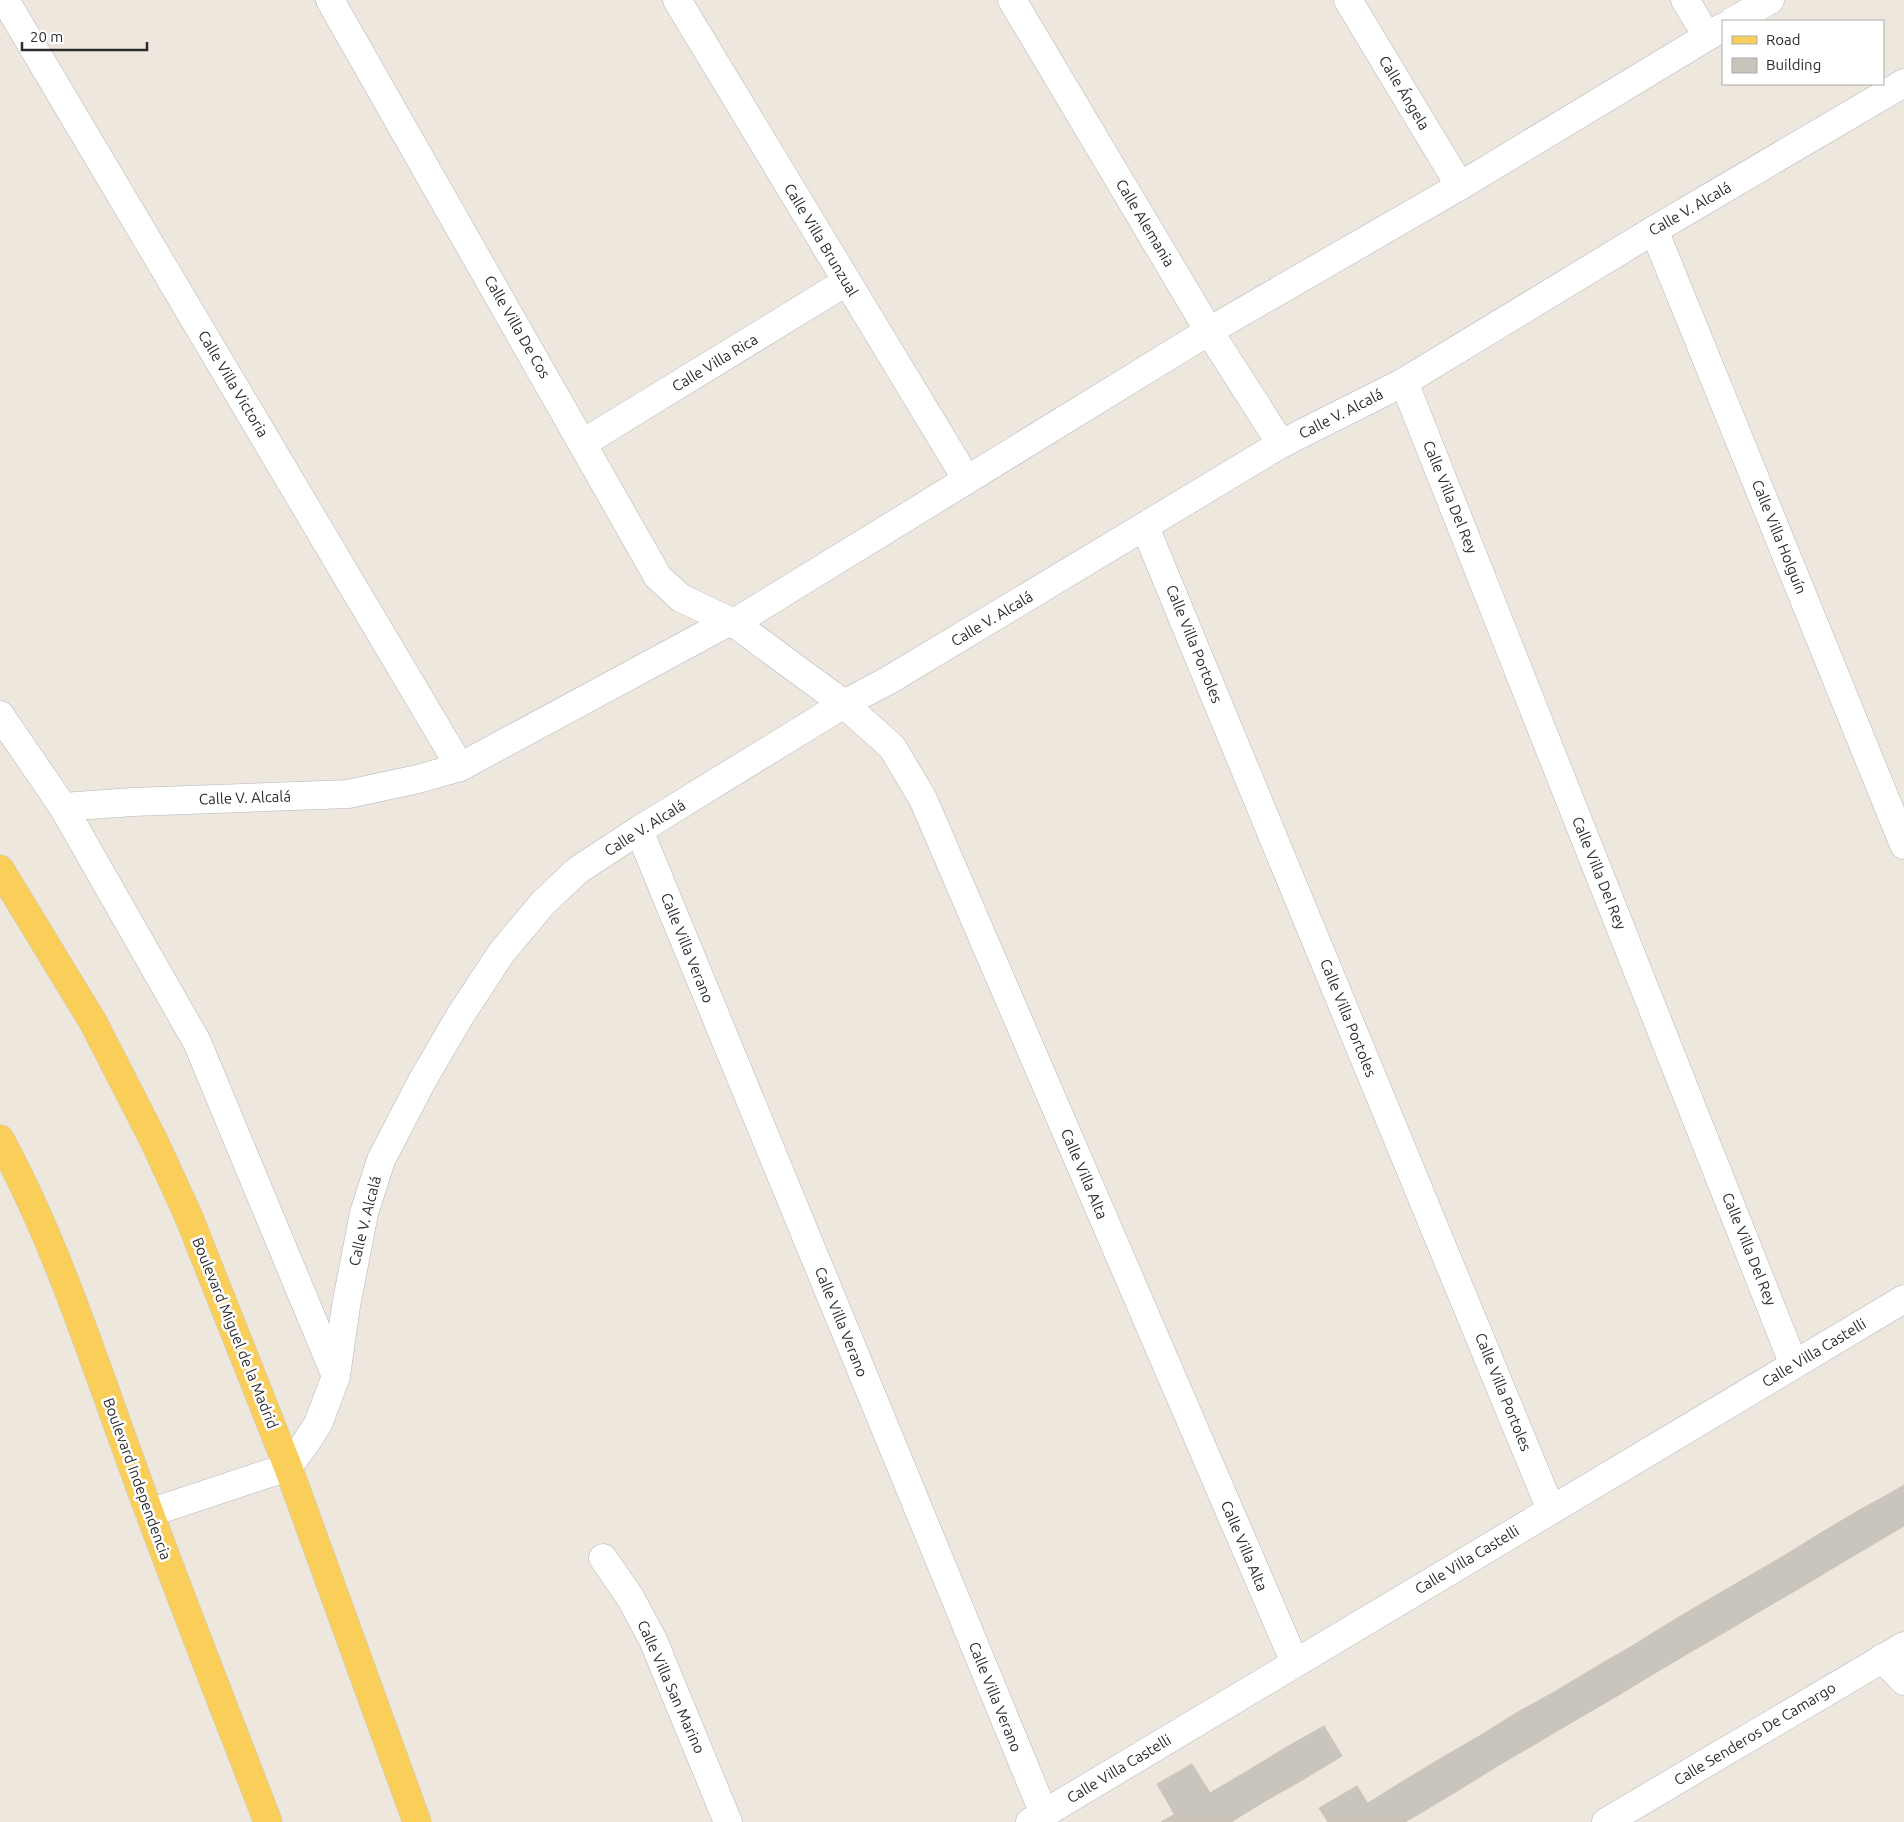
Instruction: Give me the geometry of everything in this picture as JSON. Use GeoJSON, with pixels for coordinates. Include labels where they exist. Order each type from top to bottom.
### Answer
{"type":"FeatureCollection","features":[{"type":"Feature","properties":{"kind":"main road","name":"Boulevard Miguel de la Madrid"},"geometry":{"type":"LineString","coordinates":[[0,869],[93,1022],[154,1141],[188,1216],[288,1467],[417,1822]]}},
{"type":"Feature","properties":{"kind":"main road","name":"Boulevard Independencia"},"geometry":{"type":"LineString","coordinates":[[0,1139],[18,1173],[56,1256],[149,1513],[268,1822]]}},
{"type":"Feature","properties":{"kind":"street","name":"Calle Villa Victoria"},"geometry":{"type":"LineString","coordinates":[[5,0],[460,768]]}},
{"type":"Feature","properties":{"kind":"street","name":"Calle Villa De Cos"},"geometry":{"type":"LineString","coordinates":[[330,0],[658,577],[681,598],[734,623]]}},
{"type":"Feature","properties":{"kind":"street","name":"Calle Villa Brunzual"},"geometry":{"type":"LineString","coordinates":[[677,0],[967,480]]}},
{"type":"Feature","properties":{"kind":"street","name":"Calle Alemania"},"geometry":{"type":"LineString","coordinates":[[1012,0],[1209,331],[1281,444]]}},
{"type":"Feature","properties":{"kind":"street","name":"Calle Ángela"},"geometry":{"type":"LineString","coordinates":[[1348,0],[1460,186]]}},
{"type":"Feature","properties":{"kind":"street"},"geometry":{"type":"LineString","coordinates":[[1685,0],[1715,32]]}},
{"type":"Feature","properties":{"kind":"street"},"geometry":{"type":"LineString","coordinates":[[1735,20],[1770,0]]}},
{"type":"Feature","properties":{"kind":"street","name":"Calle V. Alcalá"},"geometry":{"type":"LineString","coordinates":[[63,807],[133,802],[348,794],[460,768],[723,625],[734,623],[1209,331],[1460,186],[1715,32]]}},
{"type":"Feature","properties":{"kind":"street","name":"Calle V. Alcalá"},"geometry":{"type":"LineString","coordinates":[[288,1467],[318,1424],[336,1376],[346,1306],[364,1213],[381,1160],[422,1081],[460,1016],[502,952],[543,903],[578,870],[639,830],[844,704],[889,680],[1281,444],[1404,382],[1654,230],[1904,83]]}},
{"type":"Feature","properties":{"kind":"street","name":"Calle Villa Holguín"},"geometry":{"type":"LineString","coordinates":[[1654,230],[1904,845]]}},
{"type":"Feature","properties":{"kind":"street","name":"Calle Villa Rica"},"geometry":{"type":"LineString","coordinates":[[583,443],[846,282]]}},
{"type":"Feature","properties":{"kind":"street","name":"Calle Villa Del Rey"},"geometry":{"type":"LineString","coordinates":[[1404,382],[1794,1365]]}},
{"type":"Feature","properties":{"kind":"street","name":"Calle Villa Portoles"},"geometry":{"type":"LineString","coordinates":[[1145,526],[1551,1510]]}},
{"type":"Feature","properties":{"kind":"street","name":"Calle Villa Alta"},"geometry":{"type":"LineString","coordinates":[[734,623],[844,704],[892,747],[923,798],[1295,1664]]}},
{"type":"Feature","properties":{"kind":"street"},"geometry":{"type":"LineString","coordinates":[[0,715],[63,807],[197,1042],[336,1376]]}},
{"type":"Feature","properties":{"kind":"street","name":"Calle Villa Verano"},"geometry":{"type":"LineString","coordinates":[[639,830],[1037,1818]]}},
{"type":"Feature","properties":{"kind":"street","name":"Calle Villa Castelli"},"geometry":{"type":"LineString","coordinates":[[1037,1818],[1904,1299]]}},
{"type":"Feature","properties":{"kind":"street"},"geometry":{"type":"LineString","coordinates":[[149,1513],[288,1467]]}},
{"type":"Feature","properties":{"kind":"street","name":"Calle Villa San Marino"},"geometry":{"type":"LineString","coordinates":[[603,1558],[630,1596],[653,1640],[728,1822]]}},
{"type":"Feature","properties":{"kind":"street"},"geometry":{"type":"LineString","coordinates":[[1893,1652],[1904,1682]]}},
{"type":"Feature","properties":{"kind":"street","name":"Calle Senderos De Camargo"},"geometry":{"type":"LineString","coordinates":[[1625,1818],[1893,1652]]}},
{"type":"Feature","properties":{"kind":"building"},"geometry":{"type":"Polygon","coordinates":[[[1904,1485],[1904,1508],[1894,1491],[1904,1485]]]}},
{"type":"Feature","properties":{"kind":"building"},"geometry":{"type":"Polygon","coordinates":[[[1894,1491],[1904,1508],[1904,1526],[1875,1543],[1856,1512],[1894,1491]]]}},
{"type":"Feature","properties":{"kind":"building"},"geometry":{"type":"Polygon","coordinates":[[[1856,1512],[1875,1543],[1838,1565],[1819,1534],[1856,1512]]]}},
{"type":"Feature","properties":{"kind":"building"},"geometry":{"type":"Polygon","coordinates":[[[1819,1534],[1838,1565],[1800,1588],[1782,1557],[1819,1534]]]}},
{"type":"Feature","properties":{"kind":"building"},"geometry":{"type":"Polygon","coordinates":[[[1782,1557],[1800,1588],[1762,1610],[1744,1579],[1782,1557]]]}},
{"type":"Feature","properties":{"kind":"building"},"geometry":{"type":"Polygon","coordinates":[[[1744,1579],[1762,1610],[1725,1632],[1706,1601],[1744,1579]]]}},
{"type":"Feature","properties":{"kind":"building"},"geometry":{"type":"Polygon","coordinates":[[[1706,1601],[1725,1632],[1687,1654],[1669,1623],[1706,1601]]]}},
{"type":"Feature","properties":{"kind":"building"},"geometry":{"type":"Polygon","coordinates":[[[1669,1623],[1687,1654],[1650,1676],[1632,1646],[1669,1623]]]}},
{"type":"Feature","properties":{"kind":"building"},"geometry":{"type":"Polygon","coordinates":[[[1632,1646],[1650,1676],[1612,1699],[1594,1668],[1632,1646]]]}},
{"type":"Feature","properties":{"kind":"building"},"geometry":{"type":"Polygon","coordinates":[[[1594,1668],[1612,1699],[1574,1721],[1556,1691],[1594,1668]]]}},
{"type":"Feature","properties":{"kind":"building"},"geometry":{"type":"Polygon","coordinates":[[[1556,1691],[1574,1721],[1537,1743],[1518,1712],[1556,1691]]]}},
{"type":"Feature","properties":{"kind":"building"},"geometry":{"type":"Polygon","coordinates":[[[1518,1712],[1537,1743],[1499,1765],[1481,1735],[1518,1712]]]}},
{"type":"Feature","properties":{"kind":"building"},"geometry":{"type":"Polygon","coordinates":[[[1324,1726],[1342,1756],[1304,1779],[1285,1748],[1324,1726]]]}},
{"type":"Feature","properties":{"kind":"building"},"geometry":{"type":"Polygon","coordinates":[[[1481,1735],[1499,1765],[1462,1788],[1443,1757],[1481,1735]]]}},
{"type":"Feature","properties":{"kind":"building"},"geometry":{"type":"Polygon","coordinates":[[[1285,1748],[1304,1779],[1267,1800],[1249,1770],[1285,1748]]]}},
{"type":"Feature","properties":{"kind":"building"},"geometry":{"type":"Polygon","coordinates":[[[1443,1757],[1462,1788],[1424,1811],[1405,1780],[1443,1757]]]}},
{"type":"Feature","properties":{"kind":"building"},"geometry":{"type":"Polygon","coordinates":[[[1192,1764],[1226,1822],[1179,1822],[1157,1784],[1192,1764]]]}},
{"type":"Feature","properties":{"kind":"building"},"geometry":{"type":"Polygon","coordinates":[[[1249,1770],[1267,1800],[1231,1822],[1226,1822],[1210,1793],[1249,1770]]]}},
{"type":"Feature","properties":{"kind":"building"},"geometry":{"type":"Polygon","coordinates":[[[1405,1780],[1424,1811],[1405,1822],[1379,1822],[1368,1803],[1405,1780]]]}},
{"type":"Feature","properties":{"kind":"building"},"geometry":{"type":"Polygon","coordinates":[[[1357,1786],[1379,1822],[1328,1822],[1319,1808],[1357,1786]]]}},
{"type":"Feature","properties":{"kind":"building"},"geometry":{"type":"Polygon","coordinates":[[[1175,1814],[1179,1822],[1161,1822],[1175,1814]]]}}]}
